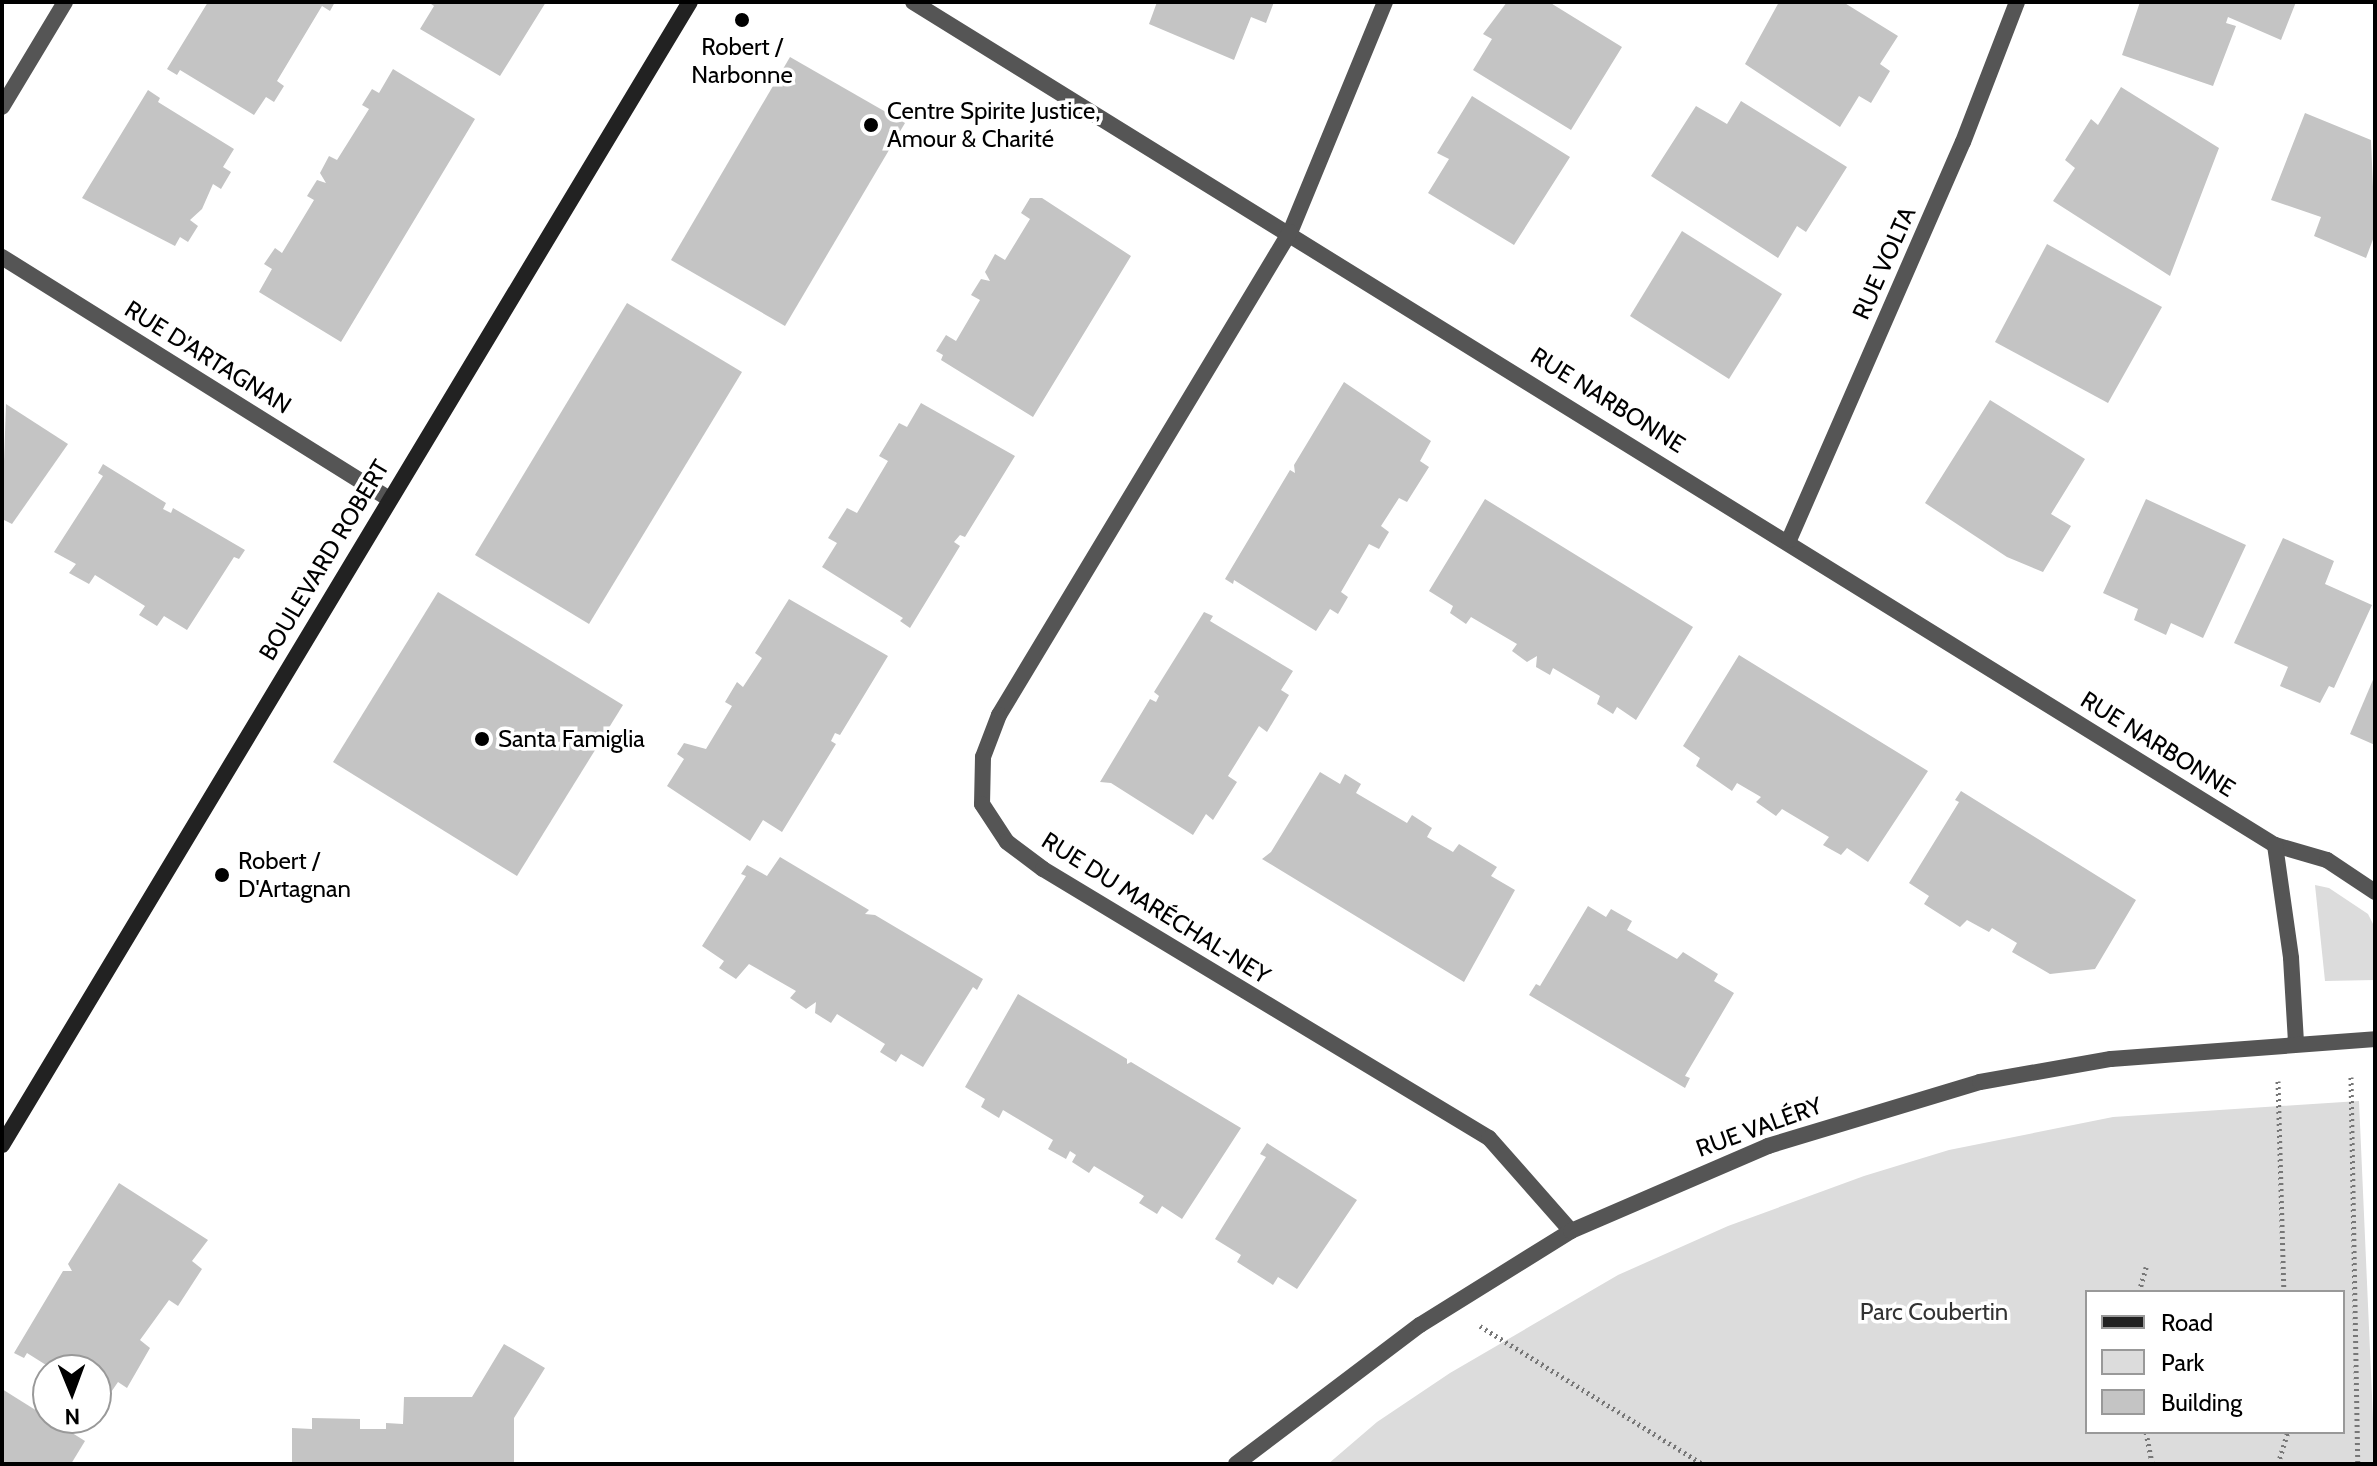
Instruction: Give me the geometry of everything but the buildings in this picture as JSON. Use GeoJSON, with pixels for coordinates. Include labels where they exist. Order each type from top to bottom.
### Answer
{"type":"FeatureCollection","features":[{"type":"Feature","properties":{"kind":"street"},"geometry":{"type":"LineString","coordinates":[[2,107],[65,2]]}},
{"type":"Feature","properties":{"kind":"street","name":"BOULEVARD ROBERT"},"geometry":{"type":"LineString","coordinates":[[2,1145],[690,2]]}},
{"type":"Feature","properties":{"kind":"street","name":"RUE NARBONNE"},"geometry":{"type":"LineString","coordinates":[[913,2],[1789,540],[2275,845],[2327,860],[2375,892]]}},
{"type":"Feature","properties":{"kind":"street","name":"RUE DU MARÉCHAL-NEY"},"geometry":{"type":"LineString","coordinates":[[1385,2],[1290,232],[999,715],[983,757],[982,804],[1007,842],[1043,869],[1489,1138],[1571,1231]]}},
{"type":"Feature","properties":{"kind":"street","name":"RUE VOLTA"},"geometry":{"type":"LineString","coordinates":[[1789,540],[1963,142],[2017,2]]}},
{"type":"Feature","properties":{"kind":"street","name":"RUE D'ARTAGNAN"},"geometry":{"type":"LineString","coordinates":[[2,257],[389,499]]}},
{"type":"Feature","properties":{"kind":"street"},"geometry":{"type":"LineString","coordinates":[[2275,845],[2291,958],[2296,1042]]}},
{"type":"Feature","properties":{"kind":"street","name":"RUE VALÉRY"},"geometry":{"type":"LineString","coordinates":[[1236,1464],[1317,1399],[1449,1307],[1571,1231],[1768,1146],[1980,1082],[2111,1059],[2296,1042],[2375,1039]]}},
{"type":"Feature","properties":{"kind":"path"},"geometry":{"type":"LineString","coordinates":[[2350,1040],[2358,1464]]}},
{"type":"Feature","properties":{"kind":"path"},"geometry":{"type":"LineString","coordinates":[[2277,1044],[2284,1290]]}},
{"type":"Feature","properties":{"kind":"path"},"geometry":{"type":"LineString","coordinates":[[2140,1290],[2146,1267]]}},
{"type":"Feature","properties":{"kind":"path"},"geometry":{"type":"LineString","coordinates":[[1449,1307],[1703,1464]]}},
{"type":"Feature","properties":{"kind":"path"},"geometry":{"type":"LineString","coordinates":[[2146,1434],[2152,1464]]}},
{"type":"Feature","properties":{"kind":"path"},"geometry":{"type":"LineString","coordinates":[[2278,1464],[2287,1434]]}},
{"type":"Feature","properties":{"kind":"green space"},"geometry":{"type":"Polygon","coordinates":[[[2315,885],[2329,888],[2368,914],[2375,928],[2375,980],[2325,981],[2315,885]]]}},
{"type":"Feature","properties":{"kind":"green space","name":"Parc Coubertin"},"geometry":{"type":"Polygon","coordinates":[[[2359,1101],[2375,1464],[1328,1464],[1377,1422],[1450,1373],[1618,1275],[1728,1226],[1864,1176],[1949,1150],[2113,1117],[2359,1101]]]}},
{"type":"Feature","properties":{"kind":"place","name":"Robert / Narbonne"},"geometry":{"type":"Point","coordinates":[742,20]}},
{"type":"Feature","properties":{"kind":"place","name":"Centre Spirite Justice, Amour & Charité"},"geometry":{"type":"Point","coordinates":[871,125]}},
{"type":"Feature","properties":{"kind":"place","name":"Santa Famiglia"},"geometry":{"type":"Point","coordinates":[482,739]}},
{"type":"Feature","properties":{"kind":"place","name":"Robert / D'Artagnan"},"geometry":{"type":"Point","coordinates":[222,875]}}]}
